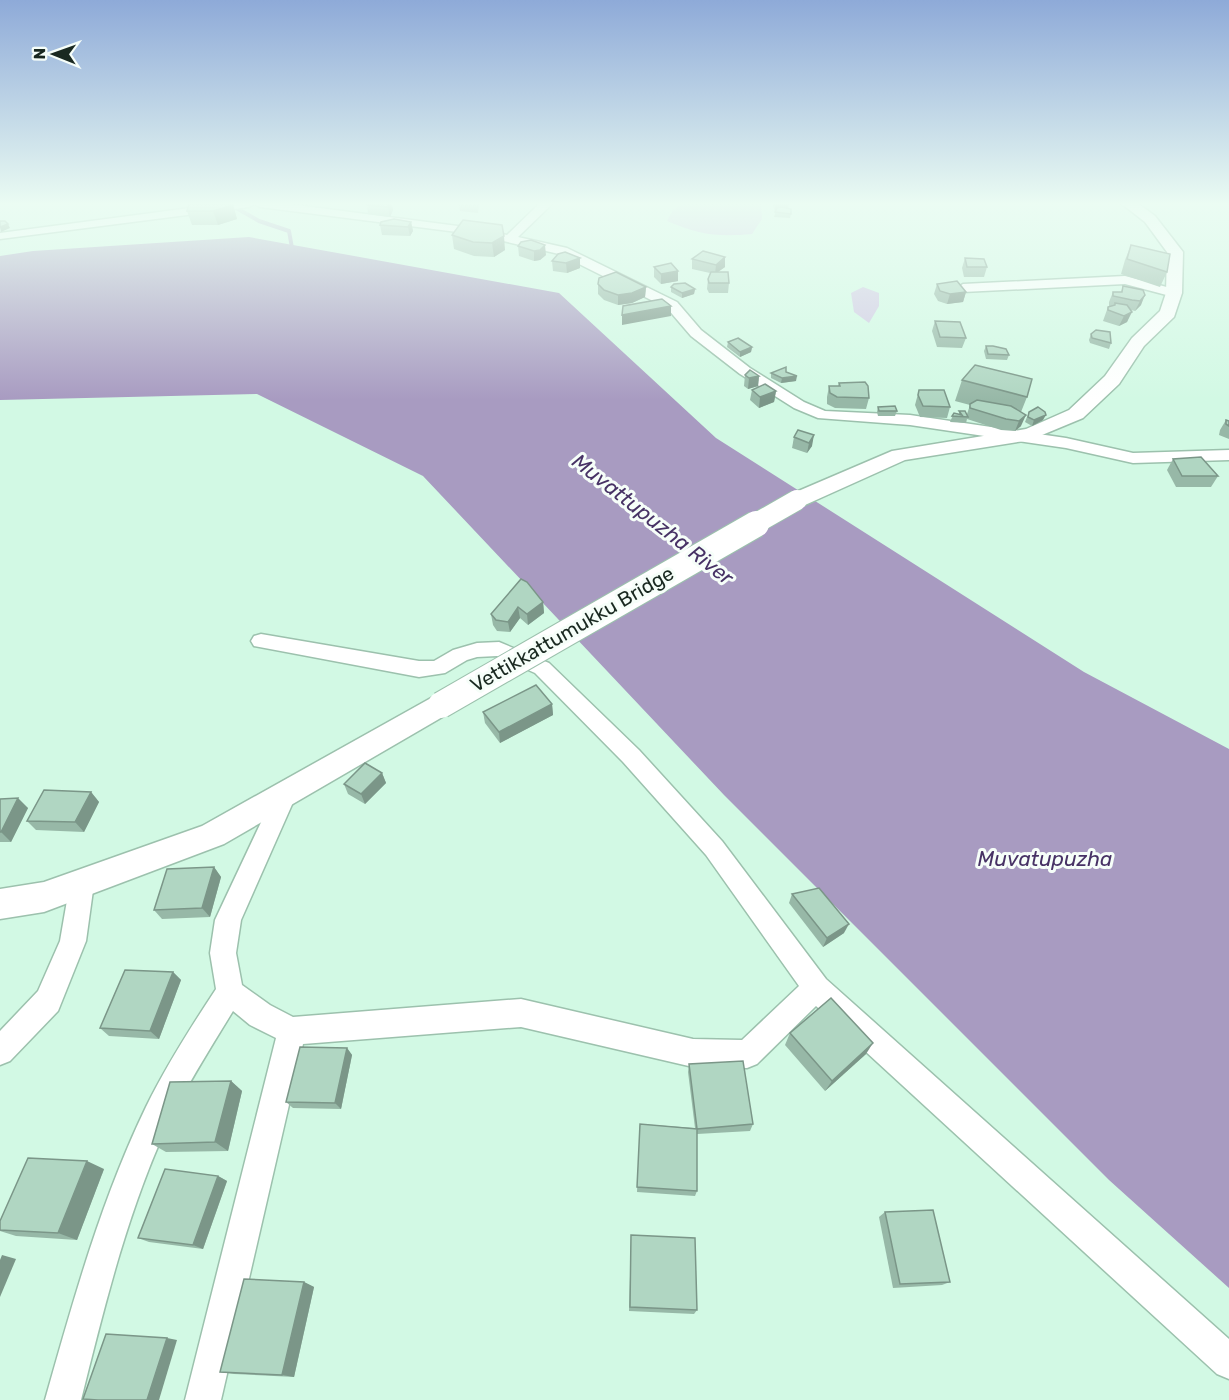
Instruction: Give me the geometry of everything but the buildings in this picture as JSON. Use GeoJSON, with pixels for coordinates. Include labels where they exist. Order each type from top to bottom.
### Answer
{"type":"FeatureCollection","features":[{"type":"Feature","properties":{"kind":"main road"},"geometry":{"type":"LineString","coordinates":[[1174,293],[1175,269]]}},
{"type":"Feature","properties":{"kind":"main road","name":"Vettikkattumukku Bridge"},"geometry":{"type":"LineString","coordinates":[[0,904],[44,897],[213,835],[797,500],[898,455],[1030,434],[1076,414],[1112,380],[1138,342],[1168,313],[1174,293]]}},
{"type":"Feature","properties":{"kind":"street"},"geometry":{"type":"LineString","coordinates":[[600,269],[672,305],[696,333],[745,371],[800,405],[824,415],[910,420],[1066,443],[1133,458],[1229,455]]}},
{"type":"Feature","properties":{"kind":"street"},"geometry":{"type":"LineString","coordinates":[[963,288],[1125,280],[1174,293]]}},
{"type":"Feature","properties":{"kind":"street"},"geometry":{"type":"LineString","coordinates":[[261,641],[420,669],[438,668],[460,655],[477,650],[499,650],[542,668],[631,756],[714,848],[816,987],[1229,1362]]}},
{"type":"Feature","properties":{"kind":"street"},"geometry":{"type":"LineString","coordinates":[[286,792],[228,920],[223,953],[230,992],[260,1015],[292,1031],[521,1013],[693,1053],[747,1054],[816,987]]}},
{"type":"Feature","properties":{"kind":"street"},"geometry":{"type":"LineString","coordinates":[[0,1051],[48,1001],[73,941],[82,883]]}},
{"type":"Feature","properties":{"kind":"street"},"geometry":{"type":"LineString","coordinates":[[63,1400],[99,1268],[148,1135],[179,1073],[230,992]]}},
{"type":"Feature","properties":{"kind":"street"},"geometry":{"type":"LineString","coordinates":[[202,1400],[292,1031]]}},
{"type":"Feature","properties":{"kind":"shaded area"},"geometry":{"type":"Polygon","coordinates":[[[863,287],[879,293],[879,306],[869,323],[854,312],[851,293],[863,287]]]}},
{"type":"Feature","properties":{"kind":"water","name":"Muvatupuzha"},"geometry":{"type":"Polygon","coordinates":[[[0,269],[428,269],[559,293],[716,438],[1084,672],[1229,749],[1229,1288],[1109,1180],[724,795],[423,476],[257,394],[0,400],[0,269]]]}},
{"type":"Feature","properties":{"kind":"water label","name":"Muvattupuzha River"},"geometry":{"type":"Point","coordinates":[653,519]}}]}
